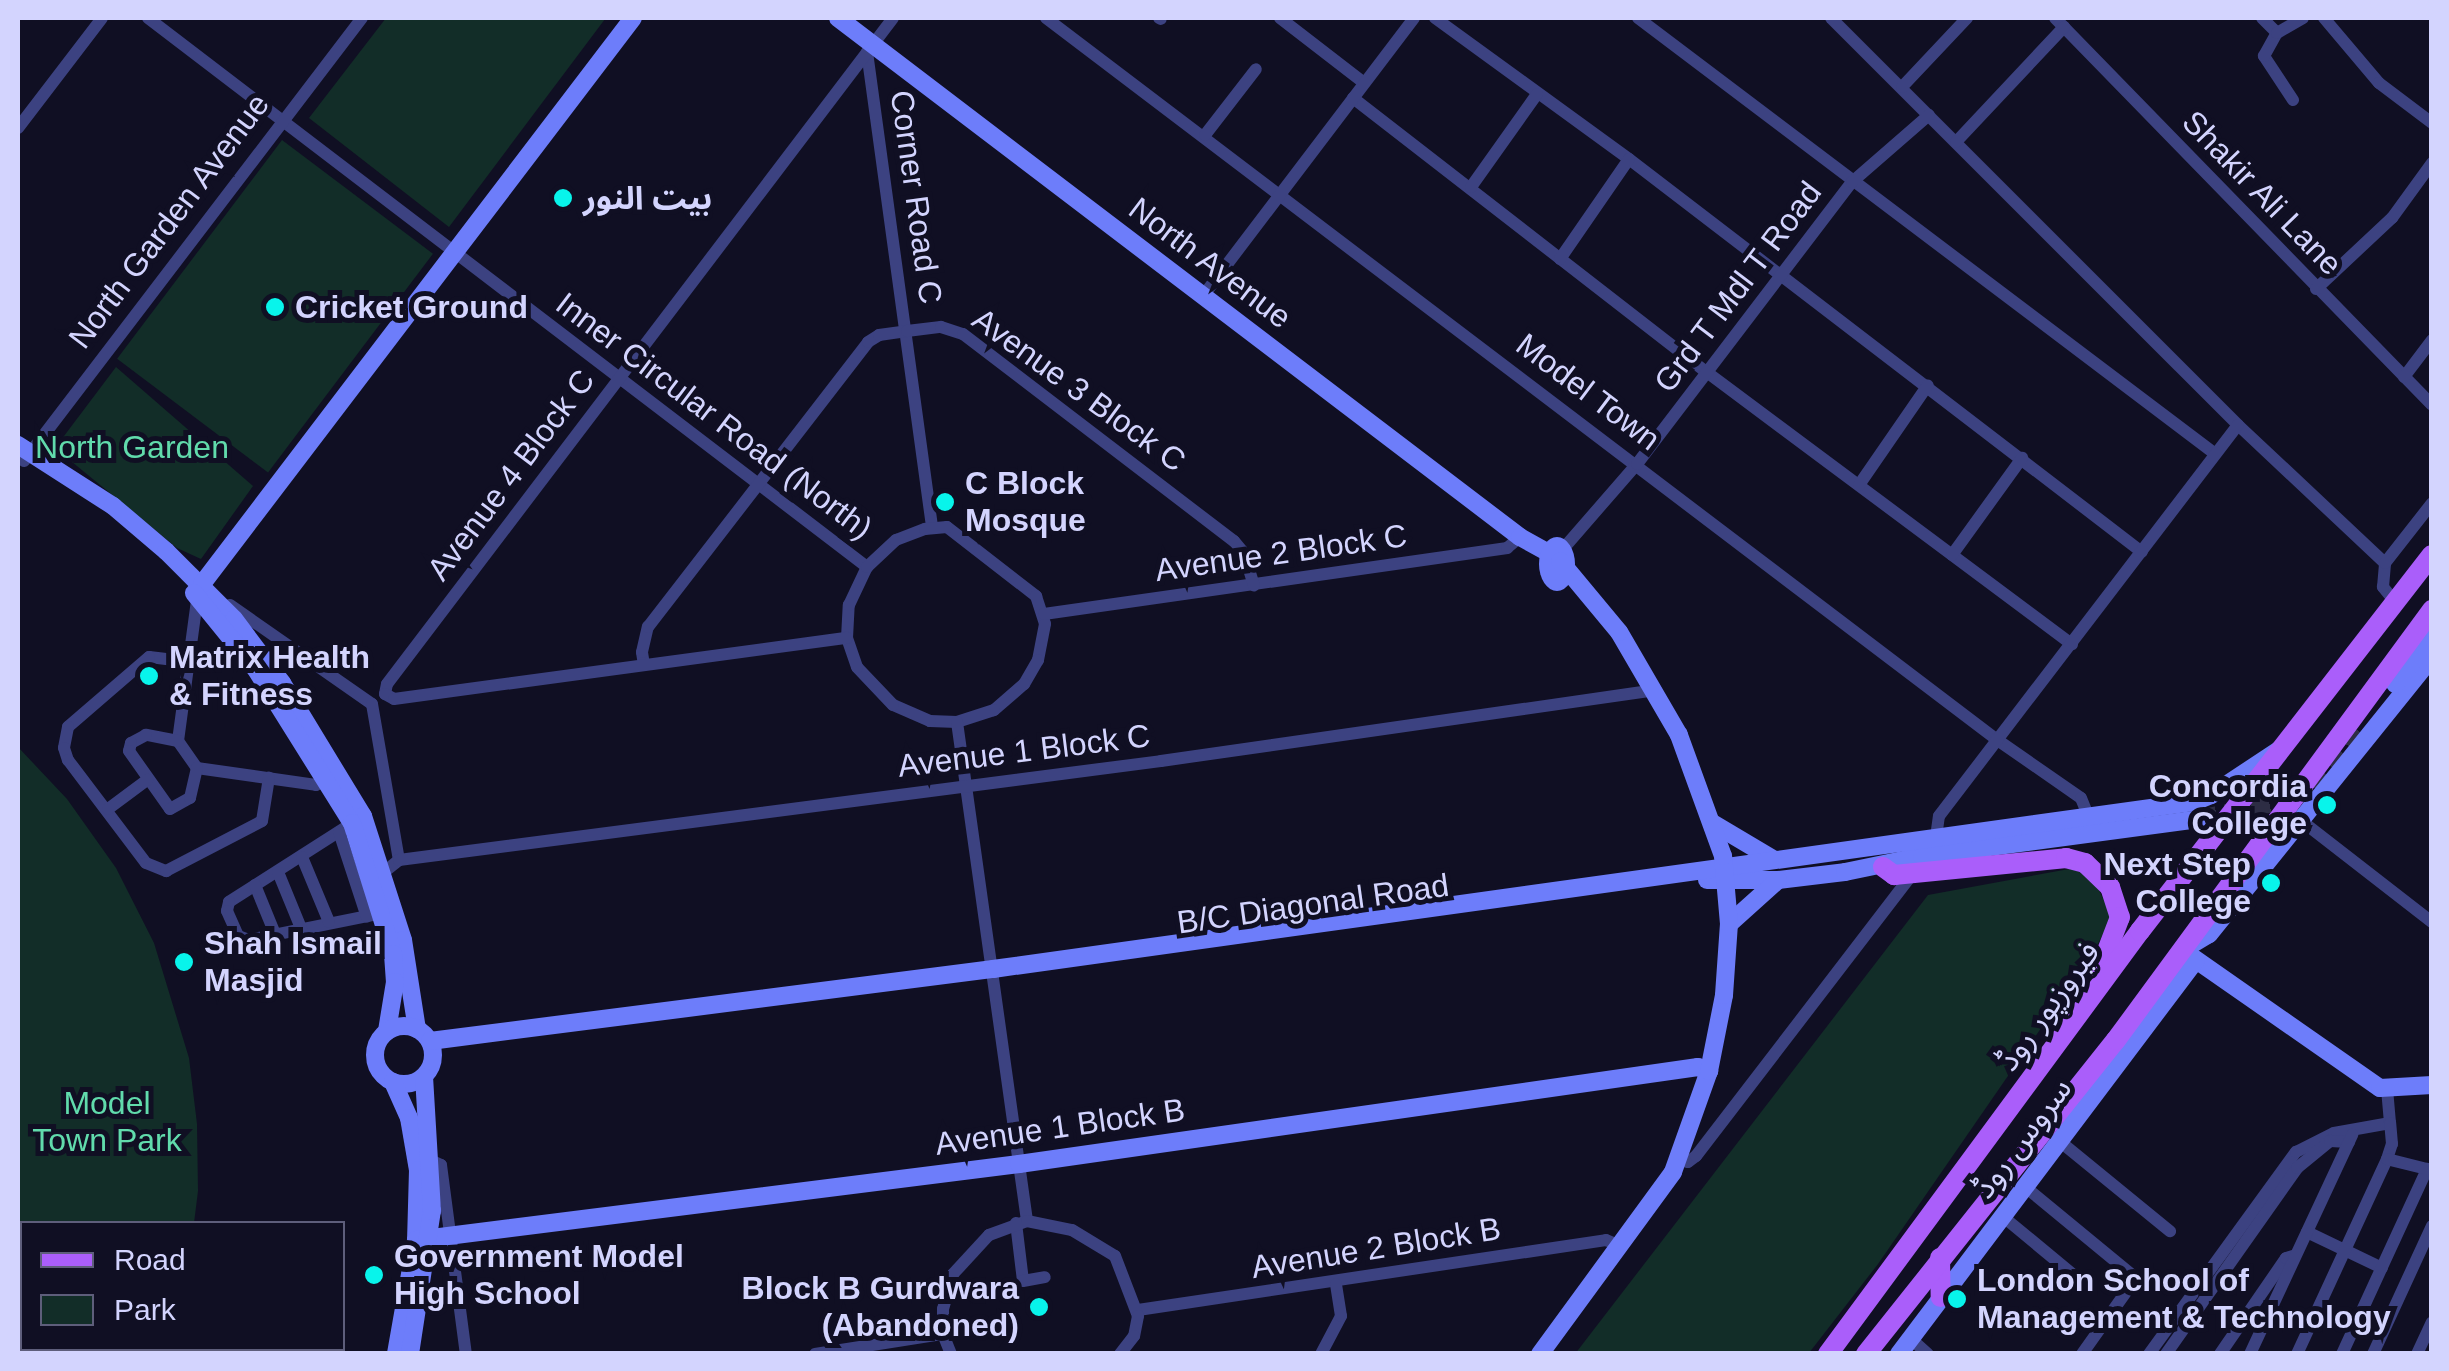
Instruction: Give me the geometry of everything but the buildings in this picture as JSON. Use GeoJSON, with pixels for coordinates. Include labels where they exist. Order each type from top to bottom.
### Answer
{"type":"FeatureCollection","features":[{"type":"Feature","properties":{"kind":"main road","name":"فیروزپور روڈ"},"geometry":{"type":"LineString","coordinates":[[1828,1354],[2075,1020],[2432,554]]}},
{"type":"Feature","properties":{"kind":"main road"},"geometry":{"type":"LineString","coordinates":[[1866,1354],[2189,955],[2432,610]]}},
{"type":"Feature","properties":{"kind":"main road"},"geometry":{"type":"LineString","coordinates":[[1883,867],[1894,875],[2066,858],[2086,863],[2100,874],[2120,917],[2110,950],[2075,1020]]}},
{"type":"Feature","properties":{"kind":"main road"},"geometry":{"type":"LineString","coordinates":[[1940,1258],[1941,1297]]}},
{"type":"Feature","properties":{"kind":"street"},"geometry":{"type":"LineString","coordinates":[[18,128],[102,18]]}},
{"type":"Feature","properties":{"kind":"street","name":"Inner Circular Road (North)"},"geometry":{"type":"LineString","coordinates":[[148,18],[618,378],[761,482],[866,566]]}},
{"type":"Feature","properties":{"kind":"street","name":"North Garden Avenue"},"geometry":{"type":"LineString","coordinates":[[22,454],[362,18]]}},
{"type":"Feature","properties":{"kind":"street"},"geometry":{"type":"LineString","coordinates":[[178,741],[199,590],[633,18]]}},
{"type":"Feature","properties":{"kind":"street","name":"North Avenue"},"geometry":{"type":"LineString","coordinates":[[838,18],[870,48],[1520,537],[1557,555]]}},
{"type":"Feature","properties":{"kind":"street","name":"Avenue 4 Block C"},"geometry":{"type":"LineString","coordinates":[[385,694],[386,684],[893,18]]}},
{"type":"Feature","properties":{"kind":"street"},"geometry":{"type":"LineString","coordinates":[[1280,18],[1364,83]]}},
{"type":"Feature","properties":{"kind":"street"},"geometry":{"type":"LineString","coordinates":[[1203,296],[1414,18]]}},
{"type":"Feature","properties":{"kind":"street"},"geometry":{"type":"LineString","coordinates":[[1435,18],[1782,274],[2142,552]]}},
{"type":"Feature","properties":{"kind":"street"},"geometry":{"type":"LineString","coordinates":[[1638,18],[2214,453]]}},
{"type":"Feature","properties":{"kind":"street"},"geometry":{"type":"LineString","coordinates":[[1831,18],[2238,426],[2385,562]]}},
{"type":"Feature","properties":{"kind":"street"},"geometry":{"type":"LineString","coordinates":[[1902,87],[1967,18]]}},
{"type":"Feature","properties":{"kind":"street"},"geometry":{"type":"LineString","coordinates":[[2262,18],[2277,33]]}},
{"type":"Feature","properties":{"kind":"street"},"geometry":{"type":"LineString","coordinates":[[2293,100],[2265,63],[2264,56],[2277,33],[2303,18]]}},
{"type":"Feature","properties":{"kind":"street"},"geometry":{"type":"LineString","coordinates":[[2324,18],[2379,84],[2432,124]]}},
{"type":"Feature","properties":{"kind":"street","name":"Model Town"},"geometry":{"type":"LineString","coordinates":[[1051,19],[1996,739],[2081,798],[2088,815]]}},
{"type":"Feature","properties":{"kind":"street"},"geometry":{"type":"LineString","coordinates":[[1956,142],[2060,22]]}},
{"type":"Feature","properties":{"kind":"street","name":"Shakir Ali Lane"},"geometry":{"type":"LineString","coordinates":[[2060,22],[2432,405]]}},
{"type":"Feature","properties":{"kind":"street","name":"Corner Road C"},"geometry":{"type":"LineString","coordinates":[[870,48],[932,528]]}},
{"type":"Feature","properties":{"kind":"street"},"geometry":{"type":"LineString","coordinates":[[1205,135],[1256,69]]}},
{"type":"Feature","properties":{"kind":"street"},"geometry":{"type":"LineString","coordinates":[[1471,187],[1537,94]]}},
{"type":"Feature","properties":{"kind":"street"},"geometry":{"type":"LineString","coordinates":[[1353,98],[1708,373],[2072,644]]}},
{"type":"Feature","properties":{"kind":"street","name":"Grd T Mdl T Road"},"geometry":{"type":"LineString","coordinates":[[1557,555],[1637,464],[1852,182],[1929,115]]}},
{"type":"Feature","properties":{"kind":"street"},"geometry":{"type":"LineString","coordinates":[[1560,258],[1629,159]]}},
{"type":"Feature","properties":{"kind":"street"},"geometry":{"type":"LineString","coordinates":[[2316,289],[2392,218],[2432,163]]}},
{"type":"Feature","properties":{"kind":"street","name":"Avenue 3 Block C"},"geometry":{"type":"LineString","coordinates":[[644,664],[642,652],[648,627],[868,342],[880,335],[907,331],[941,327],[962,334],[1234,540],[1244,553],[1254,586]]}},
{"type":"Feature","properties":{"kind":"street"},"geometry":{"type":"LineString","coordinates":[[2404,377],[2432,340]]}},
{"type":"Feature","properties":{"kind":"street"},"geometry":{"type":"LineString","coordinates":[[1859,485],[1928,385]]}},
{"type":"Feature","properties":{"kind":"street"},"geometry":{"type":"LineString","coordinates":[[1936,837],[1939,816],[2238,426]]}},
{"type":"Feature","properties":{"kind":"street"},"geometry":{"type":"LineString","coordinates":[[22,454],[126,516],[255,645],[332,775],[351,824],[395,982],[388,1031],[376,1046],[376,1060],[383,1076],[393,1082],[409,1084],[424,1076]]}},
{"type":"Feature","properties":{"kind":"street"},"geometry":{"type":"LineString","coordinates":[[1952,555],[2022,458]]}},
{"type":"Feature","properties":{"kind":"street"},"geometry":{"type":"LineString","coordinates":[[2396,604],[2383,588],[2385,562],[2432,503]]}},
{"type":"Feature","properties":{"kind":"street"},"geometry":{"type":"LineString","coordinates":[[932,528],[958,532],[1036,596],[1044,614],[1038,660],[1024,684],[994,710],[958,722],[930,721],[893,705],[857,668],[847,638],[849,604],[866,566],[896,540],[932,528]]}},
{"type":"Feature","properties":{"kind":"street","name":"Avenue 2 Block C"},"geometry":{"type":"LineString","coordinates":[[1044,614],[1506,548],[1520,537]]}},
{"type":"Feature","properties":{"kind":"street"},"geometry":{"type":"LineString","coordinates":[[1540,1354],[1662,1192],[1678,1159],[1710,1072],[1724,995],[1729,924],[1727,873],[1679,735],[1619,632],[1557,555]]}},
{"type":"Feature","properties":{"kind":"street"},"geometry":{"type":"LineString","coordinates":[[199,590],[372,704],[403,940],[427,1041],[424,1076],[430,1160],[410,1354]]}},
{"type":"Feature","properties":{"kind":"street"},"geometry":{"type":"LineString","coordinates":[[2360,730],[2432,637]]}},
{"type":"Feature","properties":{"kind":"street"},"geometry":{"type":"LineString","coordinates":[[372,704],[385,694],[394,699],[847,638]]}},
{"type":"Feature","properties":{"kind":"street"},"geometry":{"type":"LineString","coordinates":[[191,662],[148,657],[68,728],[64,748],[68,760],[146,864],[171,871],[262,821],[270,778]]}},
{"type":"Feature","properties":{"kind":"street"},"geometry":{"type":"LineString","coordinates":[[2432,657],[2303,822],[2189,955],[2387,1090],[2432,1086]]}},
{"type":"Feature","properties":{"kind":"street","name":"Avenue 1 Block C"},"geometry":{"type":"LineString","coordinates":[[392,866],[1656,690]]}},
{"type":"Feature","properties":{"kind":"street"},"geometry":{"type":"LineString","coordinates":[[958,722],[1019,1164],[1023,1281],[1045,1277]]}},
{"type":"Feature","properties":{"kind":"street"},"geometry":{"type":"LineString","coordinates":[[146,734],[178,741],[197,768],[192,794],[175,809],[167,807],[130,756],[132,743],[146,734]]}},
{"type":"Feature","properties":{"kind":"street"},"geometry":{"type":"LineString","coordinates":[[1727,873],[1772,859],[2203,799],[2288,745]]}},
{"type":"Feature","properties":{"kind":"street"},"geometry":{"type":"LineString","coordinates":[[197,768],[316,784],[332,775]]}},
{"type":"Feature","properties":{"kind":"street"},"geometry":{"type":"LineString","coordinates":[[108,809],[148,780]]}},
{"type":"Feature","properties":{"kind":"street","name":"B/C Diagonal Road"},"geometry":{"type":"LineString","coordinates":[[427,1041],[994,974],[1727,873],[1778,880],[1883,867],[1890,861],[1922,856],[2199,820]]}},
{"type":"Feature","properties":{"kind":"street"},"geometry":{"type":"LineString","coordinates":[[2303,822],[2432,922]]}},
{"type":"Feature","properties":{"kind":"street"},"geometry":{"type":"LineString","coordinates":[[351,824],[392,866]]}},
{"type":"Feature","properties":{"kind":"street"},"geometry":{"type":"LineString","coordinates":[[351,824],[228,904],[234,930],[242,940],[375,915]]}},
{"type":"Feature","properties":{"kind":"street"},"geometry":{"type":"LineString","coordinates":[[1713,824],[1772,859]]}},
{"type":"Feature","properties":{"kind":"street"},"geometry":{"type":"LineString","coordinates":[[302,857],[329,922]]}},
{"type":"Feature","properties":{"kind":"street"},"geometry":{"type":"LineString","coordinates":[[278,872],[301,928]]}},
{"type":"Feature","properties":{"kind":"street"},"geometry":{"type":"LineString","coordinates":[[1678,1159],[1688,1162],[1696,1156],[1912,873]]}},
{"type":"Feature","properties":{"kind":"street"},"geometry":{"type":"LineString","coordinates":[[1729,924],[1778,880]]}},
{"type":"Feature","properties":{"kind":"street"},"geometry":{"type":"LineString","coordinates":[[255,886],[275,934]]}},
{"type":"Feature","properties":{"kind":"street","name":"سروس روڈ"},"geometry":{"type":"LineString","coordinates":[[1899,1354],[2189,955]]}},
{"type":"Feature","properties":{"kind":"street"},"geometry":{"type":"LineString","coordinates":[[388,1031],[402,1026],[427,1041]]}},
{"type":"Feature","properties":{"kind":"street","name":"Avenue 1 Block B"},"geometry":{"type":"LineString","coordinates":[[423,1239],[1019,1164],[1698,1067],[1710,1072]]}},
{"type":"Feature","properties":{"kind":"street"},"geometry":{"type":"LineString","coordinates":[[393,1082],[414,1144],[423,1239],[396,1354]]}},
{"type":"Feature","properties":{"kind":"street"},"geometry":{"type":"LineString","coordinates":[[2297,1354],[2387,1159],[2392,1144],[2387,1090]]}},
{"type":"Feature","properties":{"kind":"street"},"geometry":{"type":"LineString","coordinates":[[2166,1354],[2297,1168],[2330,1141],[2390,1123]]}},
{"type":"Feature","properties":{"kind":"street"},"geometry":{"type":"LineString","coordinates":[[2250,1354],[2351,1135]]}},
{"type":"Feature","properties":{"kind":"street"},"geometry":{"type":"LineString","coordinates":[[2150,1354],[2296,1152],[2319,1138],[2351,1135]]}},
{"type":"Feature","properties":{"kind":"street"},"geometry":{"type":"LineString","coordinates":[[2057,1139],[2170,1230]]}},
{"type":"Feature","properties":{"kind":"street"},"geometry":{"type":"LineString","coordinates":[[2342,1354],[2427,1169],[2387,1159]]}},
{"type":"Feature","properties":{"kind":"street"},"geometry":{"type":"LineString","coordinates":[[430,1160],[441,1165],[466,1354]]}},
{"type":"Feature","properties":{"kind":"street"},"geometry":{"type":"LineString","coordinates":[[2023,1185],[2136,1278],[2082,1354]]}},
{"type":"Feature","properties":{"kind":"street"},"geometry":{"type":"LineString","coordinates":[[2001,1215],[2082,1282]]}},
{"type":"Feature","properties":{"kind":"street"},"geometry":{"type":"LineString","coordinates":[[951,1354],[944,1334],[945,1292],[953,1274],[989,1235],[1022,1222],[1072,1230],[1106,1248],[1122,1266],[1138,1310],[1134,1336],[1120,1354]]}},
{"type":"Feature","properties":{"kind":"street"},"geometry":{"type":"LineString","coordinates":[[2373,1354],[2426,1250],[2432,1226]]}},
{"type":"Feature","properties":{"kind":"street"},"geometry":{"type":"LineString","coordinates":[[2307,1232],[2382,1268]]}},
{"type":"Feature","properties":{"kind":"street","name":"Avenue 2 Block B"},"geometry":{"type":"LineString","coordinates":[[1138,1310],[1336,1284],[1606,1240],[1620,1246]]}},
{"type":"Feature","properties":{"kind":"street"},"geometry":{"type":"LineString","coordinates":[[2220,1354],[2286,1258],[2295,1257]]}},
{"type":"Feature","properties":{"kind":"street"},"geometry":{"type":"LineString","coordinates":[[1321,1354],[1340,1316],[1336,1284]]}},
{"type":"Feature","properties":{"kind":"street"},"geometry":{"type":"LineString","coordinates":[[2417,1354],[2432,1322]]}},
{"type":"Feature","properties":{"kind":"street"},"geometry":{"type":"LineString","coordinates":[[814,1354],[944,1334]]}},
{"type":"Feature","properties":{"kind":"street"},"geometry":{"type":"LineString","coordinates":[[1910,1338],[1928,1354]]}},
{"type":"Feature","properties":{"kind":"green space","name":"Cricket Ground"},"geometry":{"type":"Polygon","coordinates":[[[386,18],[605,19],[449,227],[309,118],[386,18]]]}},
{"type":"Feature","properties":{"kind":"green space","name":"Cricket Ground"},"geometry":{"type":"Polygon","coordinates":[[[282,140],[433,254],[268,473],[117,359],[282,140]]]}},
{"type":"Feature","properties":{"kind":"green space","name":"North Garden"},"geometry":{"type":"Polygon","coordinates":[[[116,367],[253,486],[201,559],[177,548],[55,448],[116,367]]]}},
{"type":"Feature","properties":{"kind":"green space","name":"Model Town Park"},"geometry":{"type":"Polygon","coordinates":[[[18,747],[67,799],[116,868],[154,943],[189,1058],[197,1124],[198,1191],[194,1221],[20,1221],[20,1351],[165,1353],[18,1353],[18,747]]]}},
{"type":"Feature","properties":{"kind":"green space"},"geometry":{"type":"Polygon","coordinates":[[[2069,869],[2091,874],[2112,917],[2093,953],[1878,1264],[1809,1353],[1575,1354],[1928,895],[2069,869]]]}},
{"type":"Feature","properties":{"kind":"tunnel"},"geometry":{"type":"LineString","coordinates":[[2199,819],[2297,798],[2313,787],[2359,730]]}},
{"type":"Feature","properties":{"kind":"place","name":"بیت النور"},"geometry":{"type":"Point","coordinates":[563,198]}},
{"type":"Feature","properties":{"kind":"place","name":"Cricket Ground"},"geometry":{"type":"Point","coordinates":[275,307]}},
{"type":"Feature","properties":{"kind":"place","name":"C Block Mosque"},"geometry":{"type":"Point","coordinates":[945,502]}},
{"type":"Feature","properties":{"kind":"place","name":"Matrix Health & Fitness"},"geometry":{"type":"Point","coordinates":[149,676]}},
{"type":"Feature","properties":{"kind":"place","name":"Concordia College"},"geometry":{"type":"Point","coordinates":[2327,805]}},
{"type":"Feature","properties":{"kind":"place","name":"Next Step College"},"geometry":{"type":"Point","coordinates":[2271,883]}},
{"type":"Feature","properties":{"kind":"place","name":"Shah Ismail Masjid"},"geometry":{"type":"Point","coordinates":[184,962]}},
{"type":"Feature","properties":{"kind":"place","name":"Government Model High School"},"geometry":{"type":"Point","coordinates":[374,1275]}},
{"type":"Feature","properties":{"kind":"place","name":"London School of Management & Technology"},"geometry":{"type":"Point","coordinates":[1957,1299]}},
{"type":"Feature","properties":{"kind":"place","name":"Block B Gurdwara (Abandoned)"},"geometry":{"type":"Point","coordinates":[1039,1307]}}]}
